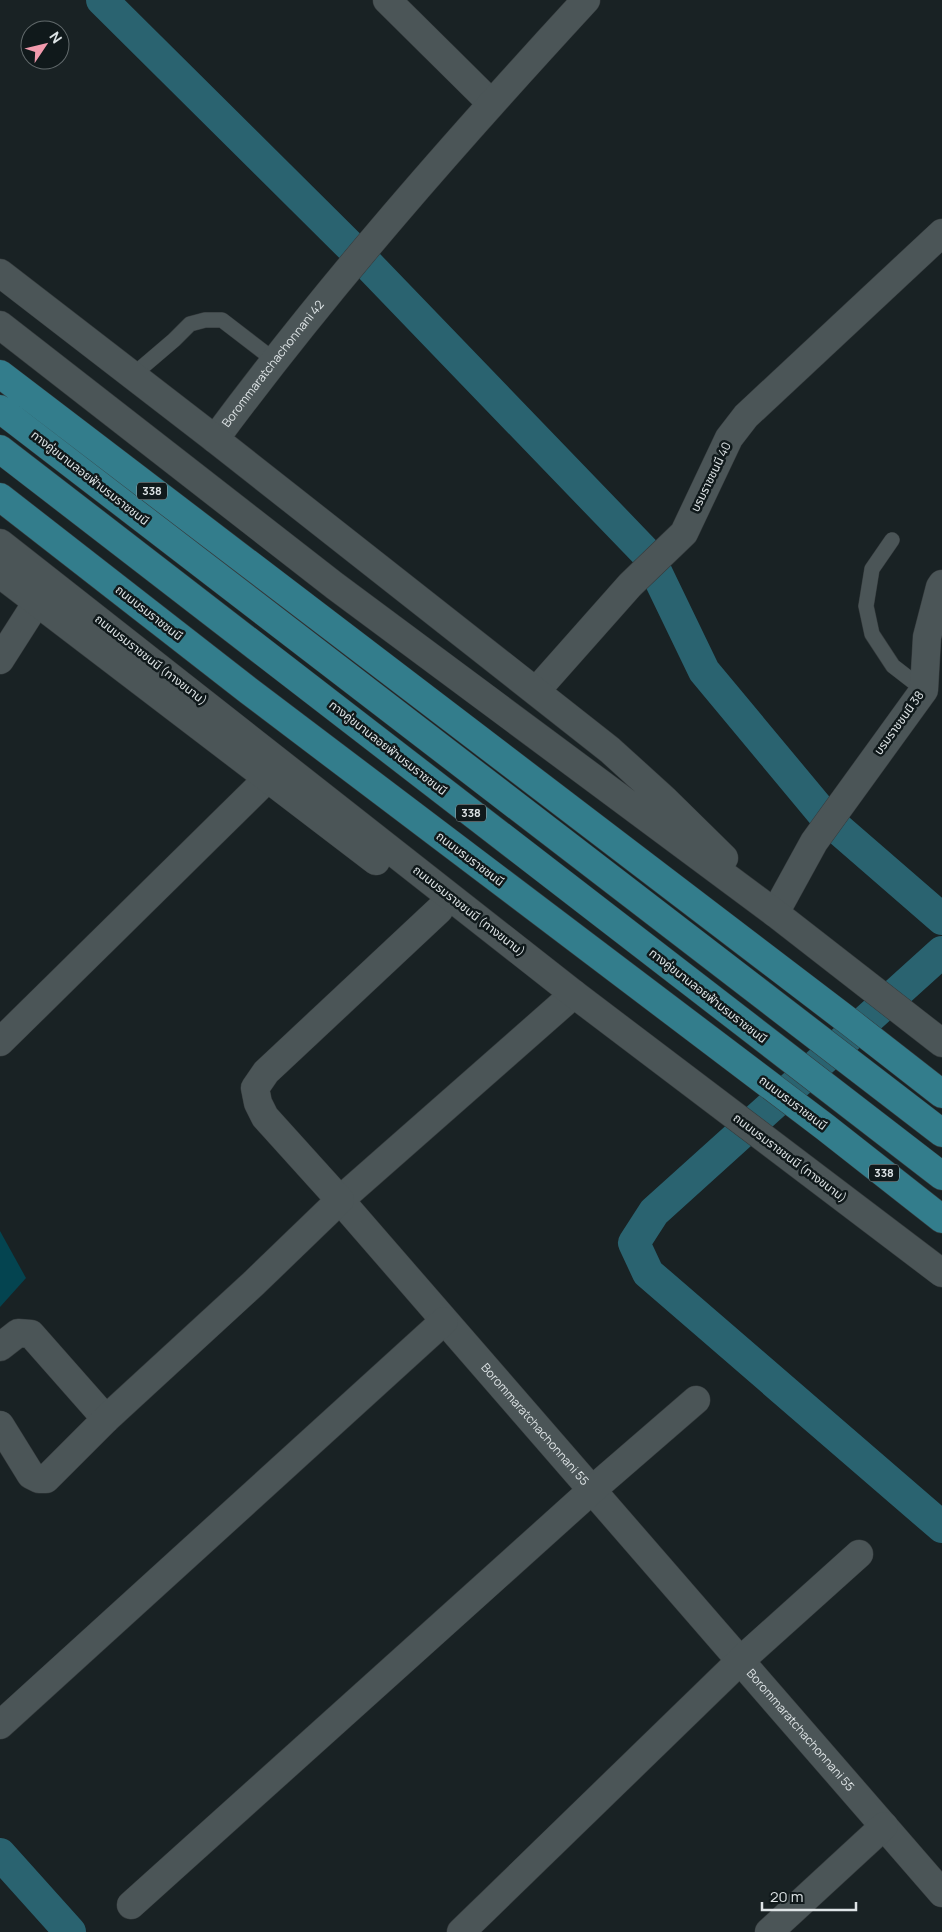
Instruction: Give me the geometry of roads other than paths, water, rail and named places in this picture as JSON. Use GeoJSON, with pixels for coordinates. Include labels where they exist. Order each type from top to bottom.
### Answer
{"type":"FeatureCollection","features":[{"type":"Feature","properties":{"kind":"main road","name":"338"},"geometry":{"type":"LineString","coordinates":[[0,374],[942,1094]]}},
{"type":"Feature","properties":{"kind":"main road","name":"ทางคู่ขนานลอยฟ้าบรมราชชนนี"},"geometry":{"type":"LineString","coordinates":[[0,409],[942,1133]]}},
{"type":"Feature","properties":{"kind":"main road","name":"ทางคู่ขนานลอยฟ้าบรมราชชนนี"},"geometry":{"type":"LineString","coordinates":[[0,449],[942,1176]]}},
{"type":"Feature","properties":{"kind":"main road","name":"ถนนบรมราชชนนี"},"geometry":{"type":"LineString","coordinates":[[0,497],[248,690],[825,1127],[942,1219]]}},
{"type":"Feature","properties":{"kind":"street"},"geometry":{"type":"LineString","coordinates":[[387,0],[491,103]]}},
{"type":"Feature","properties":{"kind":"street","name":"Borommaratchachonnani 42"},"geometry":{"type":"LineString","coordinates":[[215,439],[274,360],[395,213],[491,103],[586,0]]}},
{"type":"Feature","properties":{"kind":"street","name":"บรมราชชนนี 40"},"geometry":{"type":"LineString","coordinates":[[536,690],[630,585],[684,533],[729,438],[746,416],[942,233]]}},
{"type":"Feature","properties":{"kind":"street"},"geometry":{"type":"LineString","coordinates":[[0,273],[536,690],[610,750],[714,847],[775,912]]}},
{"type":"Feature","properties":{"kind":"street"},"geometry":{"type":"LineString","coordinates":[[0,325],[335,586],[775,912],[934,1037]]}},
{"type":"Feature","properties":{"kind":"street","name":"ถนนบรมราชชนนี (ทางขนาน)"},"geometry":{"type":"LineString","coordinates":[[0,543],[574,994],[942,1273]]}},
{"type":"Feature","properties":{"kind":"street"},"geometry":{"type":"LineString","coordinates":[[0,574],[481,941],[520,965],[574,994],[340,1200],[106,1419],[46,1479],[39,1479],[31,1475],[0,1425]]}},
{"type":"Feature","properties":{"kind":"street","name":"บรมราชชนนี 38"},"geometry":{"type":"LineString","coordinates":[[775,912],[814,842],[924,690],[927,637],[942,584]]}},
{"type":"Feature","properties":{"kind":"street"},"geometry":{"type":"LineString","coordinates":[[0,660],[37,602]]}},
{"type":"Feature","properties":{"kind":"street"},"geometry":{"type":"LineString","coordinates":[[0,1042],[267,779]]}},
{"type":"Feature","properties":{"kind":"street","name":"Borommaratchachonnani 55"},"geometry":{"type":"LineString","coordinates":[[439,910],[266,1072],[255,1088],[258,1103],[265,1117],[340,1200],[884,1826],[937,1881]]}},
{"type":"Feature","properties":{"kind":"street"},"geometry":{"type":"LineString","coordinates":[[0,1725],[444,1321]]}},
{"type":"Feature","properties":{"kind":"street"},"geometry":{"type":"LineString","coordinates":[[0,1347],[18,1333],[31,1334],[106,1419]]}},
{"type":"Feature","properties":{"kind":"street"},"geometry":{"type":"LineString","coordinates":[[131,1905],[592,1490],[696,1400]]}},
{"type":"Feature","properties":{"kind":"street"},"geometry":{"type":"LineString","coordinates":[[461,1932],[740,1661],[859,1554]]}},
{"type":"Feature","properties":{"kind":"street"},"geometry":{"type":"LineString","coordinates":[[768,1932],[884,1826]]}},
{"type":"Feature","properties":{"kind":"lane"},"geometry":{"type":"LineString","coordinates":[[133,375],[190,324],[205,320],[222,320],[274,360]]}},
{"type":"Feature","properties":{"kind":"lane"},"geometry":{"type":"LineString","coordinates":[[892,540],[872,569],[866,606],[872,634],[893,666],[924,690]]}},
{"type":"Feature","properties":{"kind":"waterway"},"geometry":{"type":"LineString","coordinates":[[102,0],[354,250],[648,555],[704,671],[828,820],[942,919]]}},
{"type":"Feature","properties":{"kind":"waterway"},"geometry":{"type":"LineString","coordinates":[[942,952],[654,1212],[634,1243],[648,1273],[942,1527]]}},
{"type":"Feature","properties":{"kind":"waterway"},"geometry":{"type":"LineString","coordinates":[[0,1854],[70,1932]]}}]}
